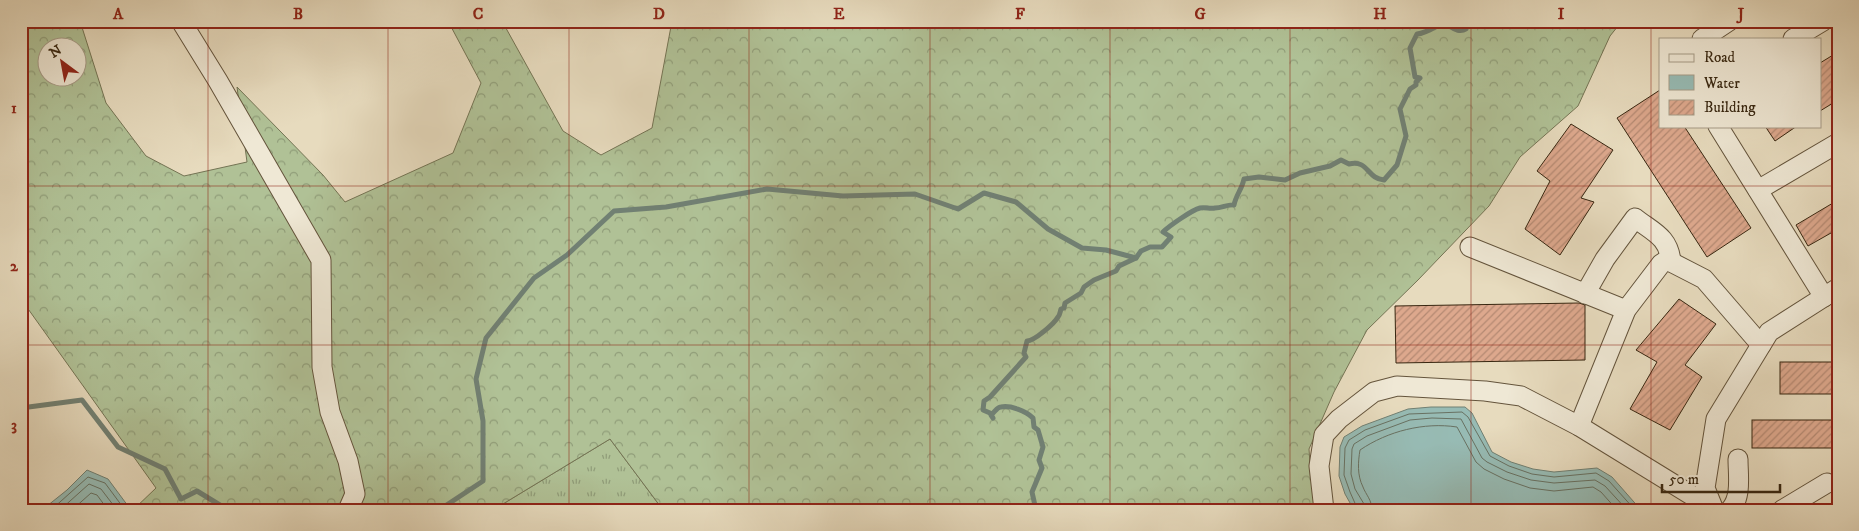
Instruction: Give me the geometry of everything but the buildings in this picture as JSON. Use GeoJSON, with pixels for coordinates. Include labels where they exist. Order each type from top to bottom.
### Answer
{"type":"FeatureCollection","features":[{"type":"Feature","properties":{"kind":"street"},"geometry":{"type":"LineString","coordinates":[[181,21],[218,81],[321,260],[322,368],[330,412],[348,460],[355,494],[348,510]]}},
{"type":"Feature","properties":{"kind":"street"},"geometry":{"type":"LineString","coordinates":[[1704,38],[1729,21]]}},
{"type":"Feature","properties":{"kind":"street"},"geometry":{"type":"LineString","coordinates":[[1795,38],[1823,21]]}},
{"type":"Feature","properties":{"kind":"street"},"geometry":{"type":"LineString","coordinates":[[1719,128],[1758,190],[1834,292],[1769,332],[1716,419],[1705,488],[1719,509]]}},
{"type":"Feature","properties":{"kind":"street"},"geometry":{"type":"LineString","coordinates":[[1758,190],[1838,143]]}},
{"type":"Feature","properties":{"kind":"street"},"geometry":{"type":"LineString","coordinates":[[1585,294],[1605,259],[1635,218],[1666,242],[1670,250],[1672,262]]}},
{"type":"Feature","properties":{"kind":"street"},"geometry":{"type":"LineString","coordinates":[[1470,247],[1626,310]]}},
{"type":"Feature","properties":{"kind":"street"},"geometry":{"type":"LineString","coordinates":[[1579,426],[1626,310],[1661,264],[1667,260],[1704,278],[1761,345]]}},
{"type":"Feature","properties":{"kind":"street"},"geometry":{"type":"LineString","coordinates":[[1324,510],[1319,466],[1324,436],[1339,419],[1374,392],[1397,386],[1485,391],[1522,396],[1579,426],[1719,509]]}},
{"type":"Feature","properties":{"kind":"street"},"geometry":{"type":"LineString","coordinates":[[1719,509],[1736,503],[1738,497],[1738,459]]}},
{"type":"Feature","properties":{"kind":"street"},"geometry":{"type":"LineString","coordinates":[[1782,510],[1827,483]]}},
{"type":"Feature","properties":{"kind":"green space"},"geometry":{"type":"Polygon","coordinates":[[[21,21],[80,21],[85,38],[38,38],[38,88],[88,88],[88,46],[106,103],[146,156],[184,176],[247,162],[237,87],[323,175],[345,202],[453,153],[481,83],[448,21],[502,21],[563,131],[601,155],[652,128],[672,21],[1622,21],[1610,36],[1578,106],[1520,157],[1489,206],[1367,330],[1334,392],[1309,449],[1311,478],[1320,510],[663,510],[610,439],[493,510],[133,510],[156,488],[21,299],[21,21]]]}},
{"type":"Feature","properties":{"kind":"green space"},"geometry":{"type":"Polygon","coordinates":[[[610,439],[663,510],[493,510],[610,439]]]}},
{"type":"Feature","properties":{"kind":"water"},"geometry":{"type":"Polygon","coordinates":[[[1465,407],[1472,413],[1492,452],[1511,462],[1533,469],[1554,472],[1597,468],[1612,477],[1641,510],[1354,510],[1345,494],[1339,476],[1340,447],[1344,437],[1362,426],[1408,409],[1465,407]]]}},
{"type":"Feature","properties":{"kind":"water"},"geometry":{"type":"Polygon","coordinates":[[[87,470],[108,479],[131,510],[46,510],[47,506],[87,470]]]}},
{"type":"Feature","properties":{"kind":"waterway"},"geometry":{"type":"LineString","coordinates":[[1036,510],[1032,492],[1042,468],[1039,460],[1043,447],[1038,430],[1034,427],[1033,418],[1022,411],[1009,407],[998,408],[997,409],[992,414],[991,415],[993,418],[990,413],[983,410],[984,401],[990,397],[1026,357],[1024,353],[1027,341],[1048,328],[1059,316],[1065,303],[1081,293],[1084,287],[1094,280],[1116,271],[1119,266],[1136,258],[1141,251],[1150,247],[1162,247],[1171,237],[1163,232],[1181,218],[1200,208],[1234,205],[1244,179],[1259,177],[1285,180],[1300,173],[1330,166],[1341,160],[1349,164],[1360,164],[1378,179],[1384,180],[1397,165],[1406,136],[1400,109],[1410,89],[1416,85],[1420,78],[1415,77],[1410,48],[1417,34],[1443,23],[1460,31],[1466,29],[1463,21]]}},
{"type":"Feature","properties":{"kind":"waterway"},"geometry":{"type":"LineString","coordinates":[[439,510],[483,481],[483,421],[476,379],[486,338],[534,278],[567,255],[614,211],[666,207],[767,189],[843,196],[915,194],[958,209],[984,193],[1016,202],[1048,229],[1082,248],[1106,250],[1136,258]]}},
{"type":"Feature","properties":{"kind":"waterway"},"geometry":{"type":"LineString","coordinates":[[21,408],[82,400],[118,447],[165,469],[181,499],[197,491],[228,510]]}}]}
